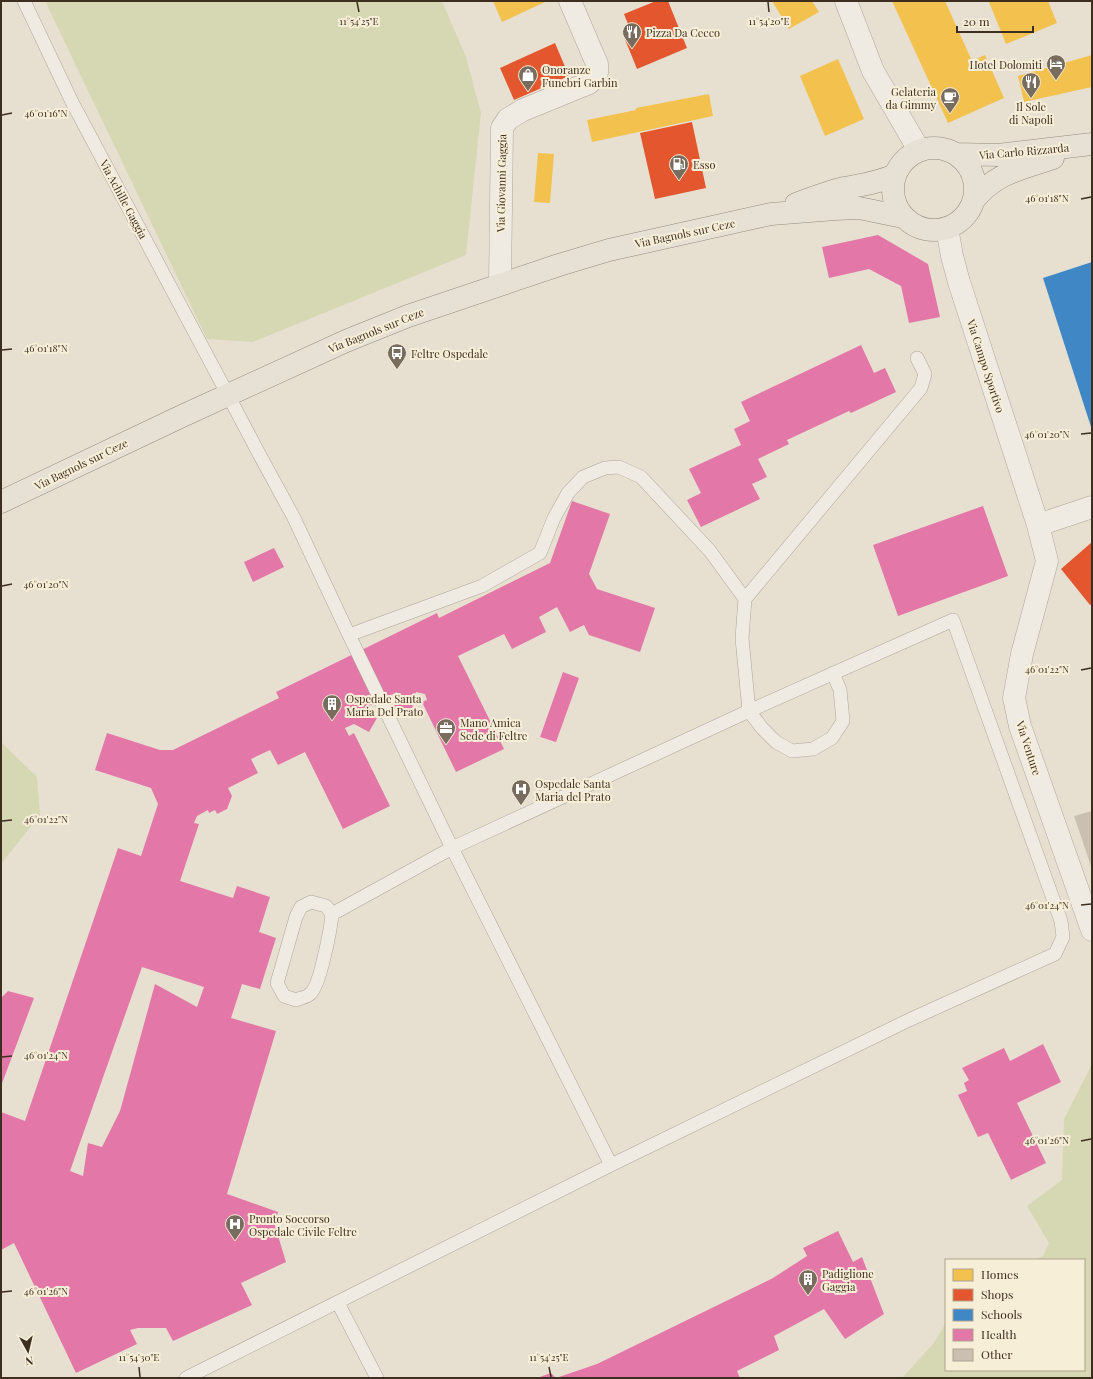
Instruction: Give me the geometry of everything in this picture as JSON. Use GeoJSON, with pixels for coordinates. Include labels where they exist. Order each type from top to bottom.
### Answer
{"type":"FeatureCollection","features":[{"type":"Feature","properties":{"kind":"main road","name":"Via Carlo Rizzarda"},"geometry":{"type":"LineString","coordinates":[[956,154],[998,155],[1092,144]]}},
{"type":"Feature","properties":{"kind":"main road","name":"Via Carlo Rizzarda"},"geometry":{"type":"LineString","coordinates":[[974,200],[982,189],[993,181],[1007,174],[1092,144]]}},
{"type":"Feature","properties":{"kind":"main road"},"geometry":{"type":"LineString","coordinates":[[931,148],[944,149],[956,154],[966,164],[972,175],[975,186],[974,200],[968,212],[958,222],[947,228],[933,231],[920,228],[908,221],[899,211],[893,199],[892,187],[894,175],[900,165],[908,156],[919,150],[931,148]]}},
{"type":"Feature","properties":{"kind":"main road","name":"Via Bagnols sur Ceze"},"geometry":{"type":"LineString","coordinates":[[771,214],[811,198],[843,189],[872,184],[894,175]]}},
{"type":"Feature","properties":{"kind":"main road","name":"Via Bagnols sur Ceze"},"geometry":{"type":"LineString","coordinates":[[1,502],[346,341],[408,316],[500,284],[609,250],[771,214],[859,208],[903,216]]}},
{"type":"Feature","properties":{"kind":"street","name":"Via Giovanni Gaggia"},"geometry":{"type":"LineString","coordinates":[[500,284],[502,128],[508,119],[523,110],[589,84],[597,73],[597,64],[570,1]]}},
{"type":"Feature","properties":{"kind":"street"},"geometry":{"type":"LineString","coordinates":[[846,1],[873,71],[919,150]]}},
{"type":"Feature","properties":{"kind":"street","name":"Via Campo Sportivo"},"geometry":{"type":"LineString","coordinates":[[947,228],[959,282],[1038,525],[1047,561]]}},
{"type":"Feature","properties":{"kind":"street"},"geometry":{"type":"LineString","coordinates":[[1038,525],[1092,507]]}},
{"type":"Feature","properties":{"kind":"street","name":"Via Venture"},"geometry":{"type":"LineString","coordinates":[[1047,561],[1022,654],[1014,698],[1020,726],[1092,930]]}},
{"type":"Feature","properties":{"kind":"lane","name":"Via Achille Gaggia"},"geometry":{"type":"LineString","coordinates":[[24,1],[72,102],[256,450],[294,518],[452,848],[611,1165]]}},
{"type":"Feature","properties":{"kind":"lane"},"geometry":{"type":"LineString","coordinates":[[832,673],[840,690],[843,722],[832,738],[813,749],[792,751],[776,742],[762,728],[750,711],[742,638],[745,599],[921,388],[925,374],[917,358]]}},
{"type":"Feature","properties":{"kind":"lane"},"geometry":{"type":"LineString","coordinates":[[349,634],[482,586],[540,552],[554,518],[568,493],[583,477],[605,468],[619,467],[641,477],[710,551],[745,599]]}},
{"type":"Feature","properties":{"kind":"lane"},"geometry":{"type":"LineString","coordinates":[[186,1378],[611,1165],[909,1020],[1055,954],[1063,936],[1061,921],[953,620],[832,673],[452,848],[332,914]]}},
{"type":"Feature","properties":{"kind":"lane"},"geometry":{"type":"LineString","coordinates":[[311,902],[326,906],[332,914],[331,925],[317,982],[311,994],[296,1000],[284,996],[277,983],[296,917],[301,907],[311,902]]}},
{"type":"Feature","properties":{"kind":"lane"},"geometry":{"type":"LineString","coordinates":[[338,1303],[377,1378]]}},
{"type":"Feature","properties":{"kind":"green space"},"geometry":{"type":"Polygon","coordinates":[[[45,1],[442,1],[466,57],[481,113],[466,255],[253,342],[207,339],[45,1]]]}},
{"type":"Feature","properties":{"kind":"green space"},"geometry":{"type":"Polygon","coordinates":[[[1,742],[37,777],[40,815],[1,864],[1,742]]]}},
{"type":"Feature","properties":{"kind":"green space"},"geometry":{"type":"Polygon","coordinates":[[[1092,1064],[1092,1378],[902,1378],[933,1344],[945,1325],[945,1371],[1085,1371],[1085,1259],[1037,1259],[1043,1256],[1049,1243],[1027,1206],[1062,1180],[1064,1119],[1092,1064]]]}},
{"type":"Feature","properties":{"kind":"building: Homes"},"geometry":{"type":"Polygon","coordinates":[[[493,1],[544,1],[545,2],[502,22],[493,1]]]}},
{"type":"Feature","properties":{"kind":"building: Homes"},"geometry":{"type":"Polygon","coordinates":[[[772,1],[812,1],[819,12],[789,29],[772,1]]]}},
{"type":"Feature","properties":{"kind":"building: Homes"},"geometry":{"type":"Polygon","coordinates":[[[892,1],[945,1],[972,61],[985,55],[1004,98],[948,123],[892,1]]]}},
{"type":"Feature","properties":{"kind":"building: Homes"},"geometry":{"type":"Polygon","coordinates":[[[1048,1],[1057,23],[1006,44],[989,2],[1048,1]]]}},
{"type":"Feature","properties":{"kind":"building: Homes","name":"Hotel Dolomiti"},"geometry":{"type":"Polygon","coordinates":[[[1092,55],[1092,87],[1024,102],[1018,76],[1092,55]]]}},
{"type":"Feature","properties":{"kind":"building: Homes"},"geometry":{"type":"Polygon","coordinates":[[[838,59],[864,119],[825,136],[800,76],[838,59]]]}},
{"type":"Feature","properties":{"kind":"building: Homes"},"geometry":{"type":"Polygon","coordinates":[[[709,94],[713,116],[592,142],[587,120],[636,110],[636,108],[709,94]]]}},
{"type":"Feature","properties":{"kind":"building: Homes"},"geometry":{"type":"Polygon","coordinates":[[[538,153],[554,154],[550,203],[534,202],[538,153]]]}},
{"type":"Feature","properties":{"kind":"building: Shops"},"geometry":{"type":"Polygon","coordinates":[[[656,1],[668,1],[687,48],[637,69],[622,32],[630,29],[624,14],[656,1]]]}},
{"type":"Feature","properties":{"kind":"building: Shops"},"geometry":{"type":"Polygon","coordinates":[[[555,43],[569,76],[514,100],[500,68],[555,43]]]}},
{"type":"Feature","properties":{"kind":"building: Shops"},"geometry":{"type":"Polygon","coordinates":[[[692,122],[706,188],[655,199],[640,133],[692,122]]]}},
{"type":"Feature","properties":{"kind":"building: Shops"},"geometry":{"type":"Polygon","coordinates":[[[1092,542],[1092,604],[1090,605],[1061,569],[1092,542]]]}},
{"type":"Feature","properties":{"kind":"building: Schools"},"geometry":{"type":"Polygon","coordinates":[[[1092,262],[1092,430],[1043,278],[1092,262]]]}},
{"type":"Feature","properties":{"kind":"building: Health"},"geometry":{"type":"Polygon","coordinates":[[[878,235],[928,264],[940,317],[909,323],[901,286],[869,269],[829,278],[822,247],[878,235]]]}},
{"type":"Feature","properties":{"kind":"building: Health"},"geometry":{"type":"Polygon","coordinates":[[[861,345],[874,373],[885,368],[896,392],[851,413],[849,411],[787,440],[789,444],[758,459],[767,477],[752,484],[760,499],[701,527],[687,500],[701,493],[689,469],[741,445],[734,429],[750,421],[741,402],[861,345]]]}},
{"type":"Feature","properties":{"kind":"building: Health"},"geometry":{"type":"Polygon","coordinates":[[[572,501],[610,514],[589,574],[597,589],[655,608],[640,652],[589,635],[584,625],[570,632],[557,607],[539,617],[546,632],[512,649],[504,634],[458,656],[504,749],[456,772],[422,702],[427,700],[425,694],[416,692],[411,713],[393,708],[397,692],[361,710],[377,718],[369,732],[354,724],[345,728],[349,736],[354,733],[390,806],[343,829],[305,752],[278,765],[270,750],[251,759],[258,773],[228,788],[232,796],[227,809],[217,814],[215,810],[209,813],[208,810],[197,816],[194,823],[199,824],[180,881],[233,898],[237,886],[270,897],[259,932],[276,938],[260,989],[242,984],[231,1018],[276,1031],[227,1194],[278,1212],[275,1226],[286,1262],[241,1283],[252,1305],[173,1341],[166,1328],[138,1328],[130,1330],[137,1344],[76,1373],[14,1243],[1,1250],[1,1112],[25,1121],[118,848],[141,856],[158,804],[151,788],[95,770],[107,733],[160,750],[173,750],[279,698],[276,692],[437,613],[439,618],[550,563],[572,501]],[[142,967],[70,1171],[83,1176],[88,1143],[102,1147],[120,1111],[155,984],[197,1007],[204,987],[142,967]]]}},
{"type":"Feature","properties":{"kind":"building: Health"},"geometry":{"type":"Polygon","coordinates":[[[983,506],[1008,576],[898,616],[873,545],[983,506]]]}},
{"type":"Feature","properties":{"kind":"building: Health"},"geometry":{"type":"Polygon","coordinates":[[[274,548],[284,567],[253,582],[244,562],[274,548]]]}},
{"type":"Feature","properties":{"kind":"building: Health"},"geometry":{"type":"Polygon","coordinates":[[[563,672],[579,678],[556,742],[540,737],[563,672]]]}},
{"type":"Feature","properties":{"kind":"building: Health"},"geometry":{"type":"Polygon","coordinates":[[[8,991],[34,998],[1,1086],[1,998],[8,991]]]}},
{"type":"Feature","properties":{"kind":"building: Health"},"geometry":{"type":"Polygon","coordinates":[[[1043,1044],[1061,1082],[1017,1103],[1046,1163],[1011,1180],[988,1133],[978,1137],[958,1095],[967,1091],[964,1083],[969,1080],[962,1068],[1004,1048],[1010,1061],[1043,1044]]]}},
{"type":"Feature","properties":{"kind":"building: Health","name":"Padiglione Gaggia"},"geometry":{"type":"Polygon","coordinates":[[[838,1231],[853,1262],[862,1257],[884,1314],[845,1339],[824,1309],[774,1336],[779,1350],[737,1371],[740,1378],[556,1378],[597,1364],[773,1278],[807,1256],[803,1248],[838,1231]]]}},
{"type":"Feature","properties":{"kind":"building: Health"},"geometry":{"type":"Polygon","coordinates":[[[551,1373],[556,1378],[537,1378],[551,1373]]]}},
{"type":"Feature","properties":{"kind":"building: Other"},"geometry":{"type":"Polygon","coordinates":[[[1092,811],[1092,869],[1074,816],[1092,811]]]}},
{"type":"Feature","properties":{"kind":"place","name":"Pizza Da Cecco"},"geometry":{"type":"Point","coordinates":[632,49]}},
{"type":"Feature","properties":{"kind":"place","name":"Hotel Dolomiti"},"geometry":{"type":"Point","coordinates":[1056,81]}},
{"type":"Feature","properties":{"kind":"place","name":"Onoranze Funebri Garbin"},"geometry":{"type":"Point","coordinates":[528,92]}},
{"type":"Feature","properties":{"kind":"place","name":"Il Sole di Napoli"},"geometry":{"type":"Point","coordinates":[1031,99]}},
{"type":"Feature","properties":{"kind":"place","name":"Gelateria da Gimmy"},"geometry":{"type":"Point","coordinates":[950,114]}},
{"type":"Feature","properties":{"kind":"place","name":"Esso"},"geometry":{"type":"Point","coordinates":[679,181]}},
{"type":"Feature","properties":{"kind":"place","name":"Feltre Ospedale"},"geometry":{"type":"Point","coordinates":[397,370]}},
{"type":"Feature","properties":{"kind":"place","name":"Ospedale Santa Maria Del Prato"},"geometry":{"type":"Point","coordinates":[332,721]}},
{"type":"Feature","properties":{"kind":"place","name":"Mano Amica Sede di Feltre"},"geometry":{"type":"Point","coordinates":[446,745]}},
{"type":"Feature","properties":{"kind":"place","name":"Ospedale Santa Maria del Prato"},"geometry":{"type":"Point","coordinates":[521,806]}},
{"type":"Feature","properties":{"kind":"place","name":"Pronto Soccorso Ospedale Civile Feltre"},"geometry":{"type":"Point","coordinates":[235,1241]}},
{"type":"Feature","properties":{"kind":"place","name":"Padiglione Gaggia"},"geometry":{"type":"Point","coordinates":[808,1296]}}]}
